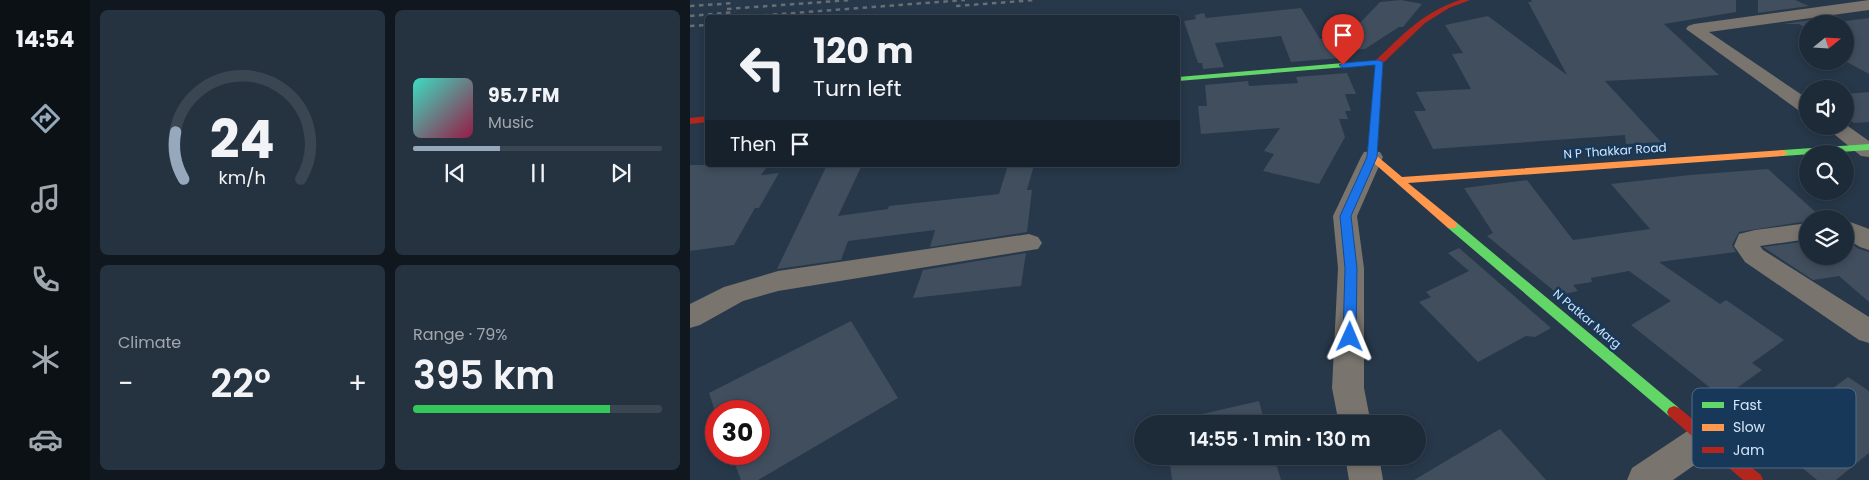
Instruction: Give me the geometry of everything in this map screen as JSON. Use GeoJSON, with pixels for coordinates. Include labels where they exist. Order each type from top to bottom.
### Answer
{"type":"FeatureCollection","features":[{"type":"Feature","properties":{"kind":"street"},"geometry":{"type":"LineString","coordinates":[[1180,80],[1379,62],[1422,21],[1447,7],[1467,0]]}},
{"type":"Feature","properties":{"kind":"street"},"geometry":{"type":"LineString","coordinates":[[1799,102],[1694,29],[1869,5]]}},
{"type":"Feature","properties":{"kind":"street"},"geometry":{"type":"LineString","coordinates":[[1353,415],[1348,388],[1351,268],[1345,216],[1372,157],[1379,62]]}},
{"type":"Feature","properties":{"kind":"street"},"geometry":{"type":"LineString","coordinates":[[1848,135],[1867,148]]}},
{"type":"Feature","properties":{"kind":"street","name":"N P Thakkar Road"},"geometry":{"type":"LineString","coordinates":[[1401,180],[1867,148]]}},
{"type":"Feature","properties":{"kind":"street"},"geometry":{"type":"LineString","coordinates":[[1372,157],[1401,180]]}},
{"type":"Feature","properties":{"kind":"street","name":"N Patkar Marg"},"geometry":{"type":"LineString","coordinates":[[1401,180],[1692,424]]}},
{"type":"Feature","properties":{"kind":"street"},"geometry":{"type":"LineString","coordinates":[[1799,232],[1748,240],[1746,246],[1754,256],[1869,332]]}},
{"type":"Feature","properties":{"kind":"street"},"geometry":{"type":"LineString","coordinates":[[1854,232],[1869,241]]}},
{"type":"Feature","properties":{"kind":"street"},"geometry":{"type":"LineString","coordinates":[[690,317],[734,294],[778,281],[1029,242]]}},
{"type":"Feature","properties":{"kind":"street"},"geometry":{"type":"LineString","coordinates":[[1644,480],[1692,447]]}},
{"type":"Feature","properties":{"kind":"street"},"geometry":{"type":"LineString","coordinates":[[1364,465],[1366,480]]}},
{"type":"Feature","properties":{"kind":"street","name":"N Patkar Marg"},"geometry":{"type":"LineString","coordinates":[[1742,468],[1755,480]]}},
{"type":"Feature","properties":{"kind":"building"},"geometry":{"type":"Polygon","coordinates":[[[1401,0],[1422,4],[1403,27],[1399,27],[1365,49],[1337,51],[1340,58],[1291,62],[1281,36],[1215,43],[1224,67],[1203,69],[1202,63],[1198,63],[1184,21],[1196,19],[1195,15],[1204,13],[1206,18],[1301,8],[1320,39],[1332,38],[1336,48],[1380,2],[1401,0]]]}},
{"type":"Feature","properties":{"kind":"building"},"geometry":{"type":"Polygon","coordinates":[[[1531,0],[1736,0],[1736,12],[1664,24],[1719,75],[1605,81],[1661,142],[1626,144],[1625,135],[1433,149],[1414,111],[1426,111],[1416,92],[1471,89],[1452,54],[1463,53],[1445,25],[1488,16],[1567,75],[1528,2],[1532,2],[1531,0]]]}},
{"type":"Feature","properties":{"kind":"building"},"geometry":{"type":"Polygon","coordinates":[[[1758,0],[1795,0],[1809,6],[1758,13],[1758,0]]]}},
{"type":"Feature","properties":{"kind":"building"},"geometry":{"type":"Polygon","coordinates":[[[1869,18],[1869,74],[1854,66],[1854,20],[1869,18]]]}},
{"type":"Feature","properties":{"kind":"building"},"geometry":{"type":"Polygon","coordinates":[[[1799,22],[1799,24],[1783,24],[1799,22]]]}},
{"type":"Feature","properties":{"kind":"building"},"geometry":{"type":"Polygon","coordinates":[[[1347,73],[1356,94],[1345,94],[1351,111],[1345,111],[1348,119],[1339,119],[1345,137],[1319,184],[1263,171],[1274,154],[1264,151],[1280,128],[1201,134],[1198,106],[1207,106],[1205,85],[1248,81],[1249,86],[1298,83],[1296,77],[1347,73]]]}},
{"type":"Feature","properties":{"kind":"building"},"geometry":{"type":"Polygon","coordinates":[[[1869,92],[1869,122],[1854,123],[1854,93],[1869,92]]]}},
{"type":"Feature","properties":{"kind":"building"},"geometry":{"type":"Polygon","coordinates":[[[690,165],[705,165],[705,167],[767,167],[761,175],[779,173],[759,208],[755,208],[734,245],[690,251],[690,165]]]}},
{"type":"Feature","properties":{"kind":"building"},"geometry":{"type":"Polygon","coordinates":[[[826,167],[861,167],[838,216],[888,209],[889,206],[999,194],[1007,167],[1033,167],[1027,190],[1032,190],[1027,232],[930,247],[935,230],[848,241],[841,260],[777,269],[826,167]]]}},
{"type":"Feature","properties":{"kind":"building"},"geometry":{"type":"Polygon","coordinates":[[[1768,169],[1799,197],[1799,200],[1802,200],[1813,210],[1799,210],[1799,222],[1739,232],[1732,245],[1736,252],[1659,262],[1720,304],[1726,300],[1784,340],[1752,363],[1762,370],[1737,388],[1710,388],[1631,325],[1671,301],[1629,271],[1591,278],[1592,282],[1573,285],[1578,291],[1559,295],[1487,236],[1493,233],[1464,188],[1527,180],[1573,240],[1650,229],[1611,184],[1768,169]]]}},
{"type":"Feature","properties":{"kind":"building"},"geometry":{"type":"Polygon","coordinates":[[[1799,242],[1799,265],[1854,265],[1854,246],[1869,252],[1869,302],[1839,276],[1813,280],[1763,247],[1799,242]]]}},
{"type":"Feature","properties":{"kind":"building"},"geometry":{"type":"Polygon","coordinates":[[[1459,248],[1551,328],[1535,337],[1526,336],[1478,362],[1419,302],[1431,297],[1426,292],[1469,271],[1448,253],[1459,248]]]}},
{"type":"Feature","properties":{"kind":"building"},"geometry":{"type":"Polygon","coordinates":[[[1026,253],[1021,286],[913,298],[923,270],[1026,253]]]}},
{"type":"Feature","properties":{"kind":"building"},"geometry":{"type":"Polygon","coordinates":[[[851,321],[898,398],[758,480],[741,480],[735,465],[770,465],[770,400],[711,400],[709,393],[851,321]]]}},
{"type":"Feature","properties":{"kind":"building"},"geometry":{"type":"Polygon","coordinates":[[[1848,377],[1869,391],[1869,453],[1856,464],[1856,388],[1833,388],[1848,377]]]}},
{"type":"Feature","properties":{"kind":"building"},"geometry":{"type":"Polygon","coordinates":[[[1259,401],[1263,415],[1198,415],[1259,401]]]}},
{"type":"Feature","properties":{"kind":"building"},"geometry":{"type":"Polygon","coordinates":[[[1500,429],[1546,480],[1414,480],[1500,429]]]}},
{"type":"Feature","properties":{"kind":"building"},"geometry":{"type":"Polygon","coordinates":[[[1170,465],[1277,465],[1281,480],[1172,480],[1170,465]]]}},
{"type":"Feature","properties":{"kind":"building"},"geometry":{"type":"Polygon","coordinates":[[[1802,468],[1851,468],[1836,480],[1817,480],[1802,468]]]}},
{"type":"Feature","properties":{"kind":"railway"},"geometry":{"type":"LineString","coordinates":[[727,9],[851,0]]}},
{"type":"Feature","properties":{"kind":"railway"},"geometry":{"type":"LineString","coordinates":[[768,15],[965,0]]}},
{"type":"Feature","properties":{"kind":"railway"},"geometry":{"type":"LineString","coordinates":[[956,6],[1036,0]]}},
{"type":"Feature","properties":{"kind":"railway"},"geometry":{"type":"LineString","coordinates":[[690,6],[735,3]]}},
{"type":"Feature","properties":{"kind":"railway"},"geometry":{"type":"LineString","coordinates":[[690,16],[735,12]]}},
{"type":"Feature","properties":{"kind":"railway"},"geometry":{"type":"LineString","coordinates":[[690,26],[705,25]]}},
{"type":"Feature","properties":{"kind":"traffic: fast"},"geometry":{"type":"LineString","coordinates":[[1180,79],[1379,62]]}},
{"type":"Feature","properties":{"kind":"traffic: fast"},"geometry":{"type":"LineString","coordinates":[[1783,153],[1869,147]]}},
{"type":"Feature","properties":{"kind":"traffic: fast"},"geometry":{"type":"LineString","coordinates":[[1452,225],[1674,412]]}},
{"type":"Feature","properties":{"kind":"traffic: slow"},"geometry":{"type":"LineString","coordinates":[[1379,62],[1372,157],[1452,225]]}},
{"type":"Feature","properties":{"kind":"traffic: slow"},"geometry":{"type":"LineString","coordinates":[[1401,180],[1783,153]]}},
{"type":"Feature","properties":{"kind":"traffic: jam"},"geometry":{"type":"LineString","coordinates":[[1379,62],[1422,21],[1447,7],[1467,0]]}},
{"type":"Feature","properties":{"kind":"traffic: jam"},"geometry":{"type":"LineString","coordinates":[[690,121],[705,119]]}},
{"type":"Feature","properties":{"kind":"traffic: jam"},"geometry":{"type":"LineString","coordinates":[[1674,412],[1692,427]]}},
{"type":"Feature","properties":{"kind":"traffic: jam"},"geometry":{"type":"LineString","coordinates":[[1741,468],[1755,480]]}},
{"type":"Feature","properties":{"kind":"route"},"geometry":{"type":"LineString","coordinates":[[1343,65],[1379,62],[1372,157],[1345,216],[1351,268],[1350,337]]}}]}
